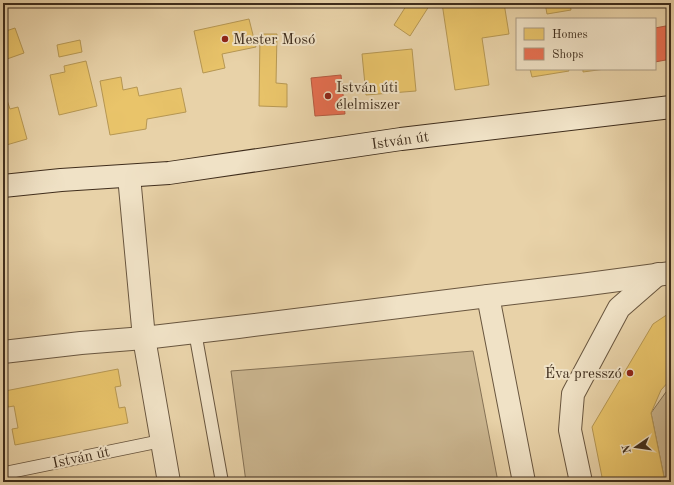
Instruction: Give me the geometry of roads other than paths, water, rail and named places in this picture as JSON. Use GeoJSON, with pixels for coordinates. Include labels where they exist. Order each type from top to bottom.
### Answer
{"type":"FeatureCollection","features":[{"type":"Feature","properties":{"kind":"street","name":"István út"},"geometry":{"type":"LineString","coordinates":[[3,186],[61,180],[169,173],[401,139],[671,107]]}},
{"type":"Feature","properties":{"kind":"street"},"geometry":{"type":"LineString","coordinates":[[129,176],[144,338],[169,482]]}},
{"type":"Feature","properties":{"kind":"street"},"geometry":{"type":"LineString","coordinates":[[3,352],[195,332],[664,274]]}},
{"type":"Feature","properties":{"kind":"street"},"geometry":{"type":"LineString","coordinates":[[581,482],[570,430],[573,394],[619,308],[664,274]]}},
{"type":"Feature","properties":{"kind":"street"},"geometry":{"type":"LineString","coordinates":[[581,285],[619,308]]}},
{"type":"Feature","properties":{"kind":"street"},"geometry":{"type":"LineString","coordinates":[[488,296],[524,482]]}},
{"type":"Feature","properties":{"kind":"lane"},"geometry":{"type":"LineString","coordinates":[[195,332],[222,482]]}},
{"type":"Feature","properties":{"kind":"lane","name":"István út"},"geometry":{"type":"LineString","coordinates":[[12,482],[10,472],[162,441]]}},
{"type":"Feature","properties":{"kind":"place","name":"Mester Mosó"},"geometry":{"type":"Point","coordinates":[225,39]}},
{"type":"Feature","properties":{"kind":"place","name":"István úti élelmiszer"},"geometry":{"type":"Point","coordinates":[328,96]}},
{"type":"Feature","properties":{"kind":"place","name":"Éva presszó"},"geometry":{"type":"Point","coordinates":[630,373]}}]}
